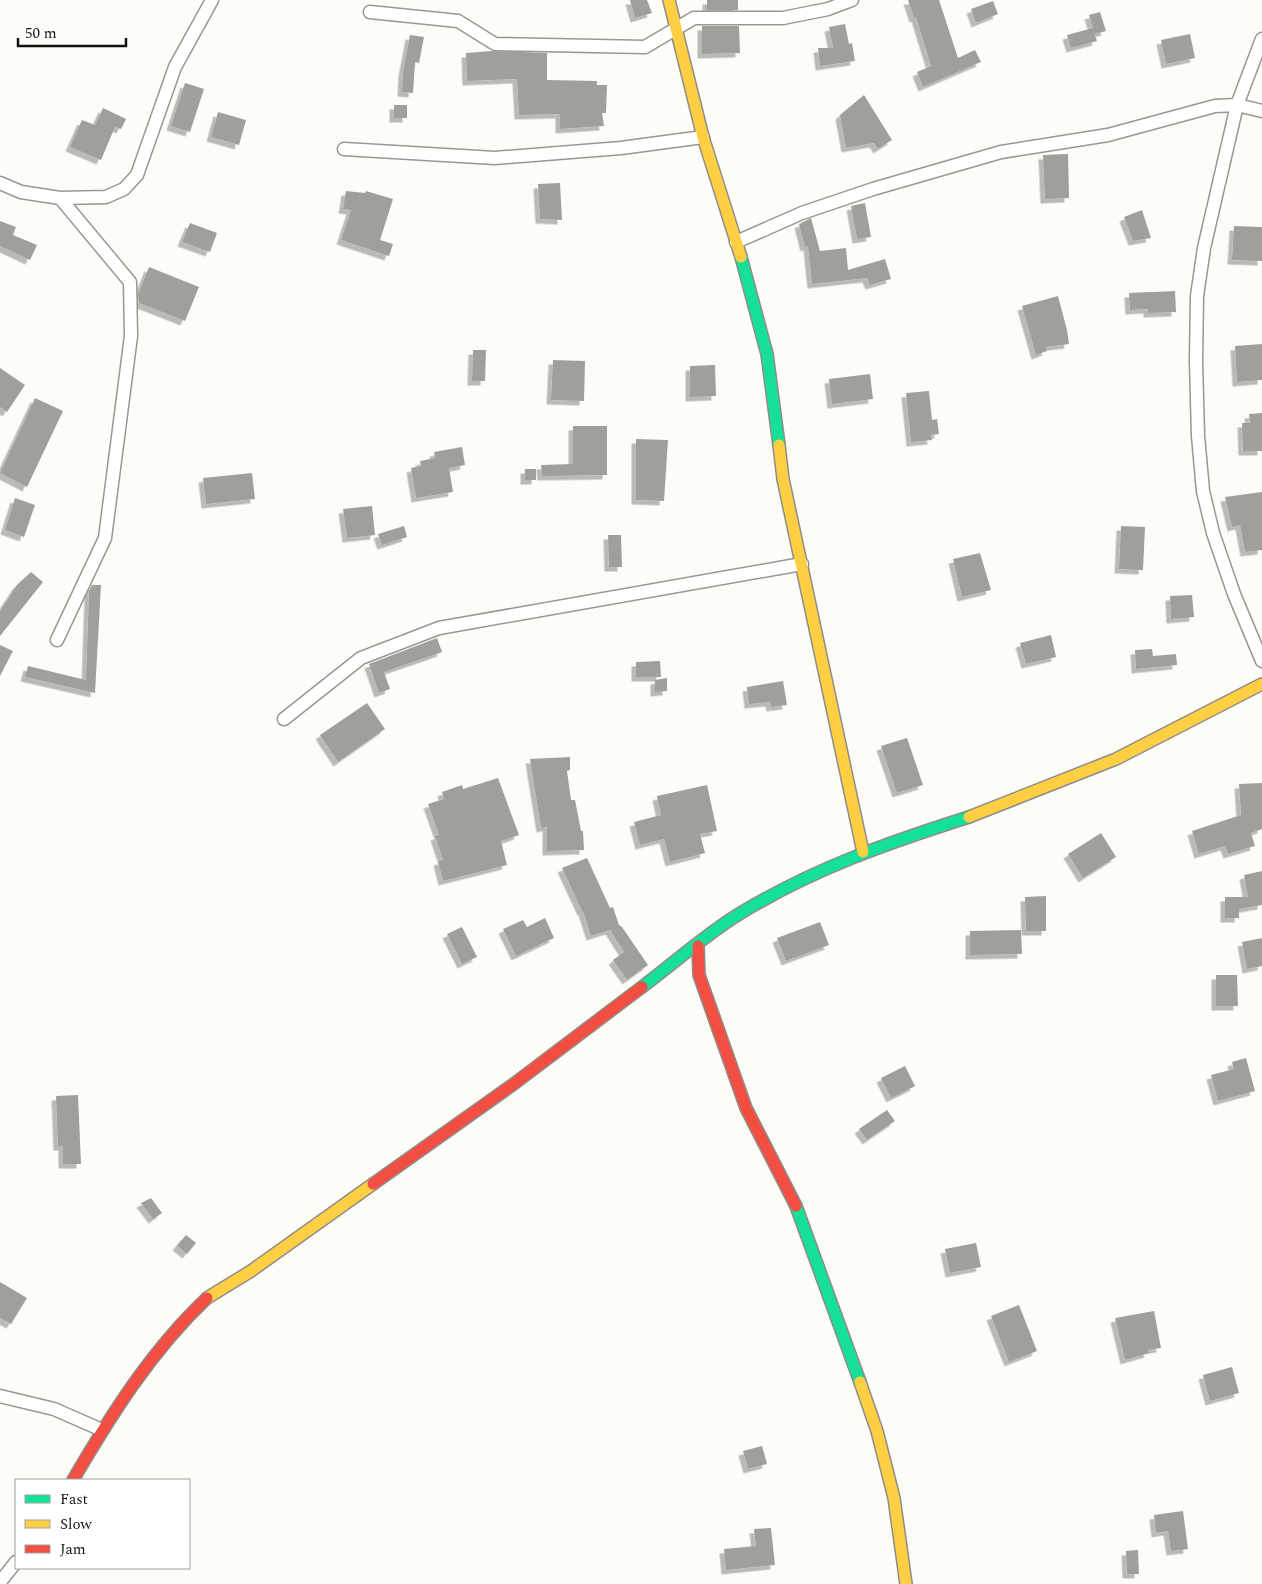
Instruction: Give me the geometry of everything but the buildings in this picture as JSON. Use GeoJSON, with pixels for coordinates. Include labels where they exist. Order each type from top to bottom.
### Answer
{"type":"FeatureCollection","features":[{"type":"Feature","properties":{"kind":"street"},"geometry":{"type":"LineString","coordinates":[[0,183],[21,192],[60,198],[106,197],[124,189],[137,175],[175,68],[212,0]]}},
{"type":"Feature","properties":{"kind":"street"},"geometry":{"type":"LineString","coordinates":[[669,0],[703,137],[736,242],[767,354],[783,479],[863,852]]}},
{"type":"Feature","properties":{"kind":"street"},"geometry":{"type":"LineString","coordinates":[[370,12],[458,21],[494,44],[645,47],[694,18],[784,18],[828,9],[852,0]]}},
{"type":"Feature","properties":{"kind":"street"},"geometry":{"type":"LineString","coordinates":[[1262,39],[1237,105],[1204,248],[1197,296],[1196,361],[1198,436],[1204,491],[1213,533],[1234,594],[1262,661]]}},
{"type":"Feature","properties":{"kind":"street"},"geometry":{"type":"LineString","coordinates":[[736,242],[802,213],[873,189],[1001,152],[1108,135],[1215,106],[1237,105],[1262,111]]}},
{"type":"Feature","properties":{"kind":"street"},"geometry":{"type":"LineString","coordinates":[[344,150],[494,158],[621,148],[703,137]]}},
{"type":"Feature","properties":{"kind":"street"},"geometry":{"type":"LineString","coordinates":[[57,640],[105,538],[131,336],[130,282],[60,198]]}},
{"type":"Feature","properties":{"kind":"street"},"geometry":{"type":"LineString","coordinates":[[284,718],[361,658],[439,628],[802,564]]}},
{"type":"Feature","properties":{"kind":"street"},"geometry":{"type":"LineString","coordinates":[[74,1479],[102,1430],[143,1369],[167,1340],[207,1298],[251,1270],[515,1083],[738,915],[798,882],[863,852],[982,813],[1116,760],[1262,684]]}},
{"type":"Feature","properties":{"kind":"street"},"geometry":{"type":"LineString","coordinates":[[698,946],[698,975],[746,1108],[794,1199],[877,1431],[894,1498],[906,1584]]}},
{"type":"Feature","properties":{"kind":"street"},"geometry":{"type":"LineString","coordinates":[[0,1396],[54,1409],[102,1430]]}},
{"type":"Feature","properties":{"kind":"street"},"geometry":{"type":"LineString","coordinates":[[0,1582],[15,1563]]}},
{"type":"Feature","properties":{"kind":"traffic: fast"},"geometry":{"type":"LineString","coordinates":[[741,257],[767,354],[779,445]]}},
{"type":"Feature","properties":{"kind":"traffic: fast"},"geometry":{"type":"LineString","coordinates":[[642,987],[714,931],[767,898],[851,858],[969,817]]}},
{"type":"Feature","properties":{"kind":"traffic: fast"},"geometry":{"type":"LineString","coordinates":[[796,1206],[860,1382]]}},
{"type":"Feature","properties":{"kind":"traffic: slow"},"geometry":{"type":"LineString","coordinates":[[669,0],[703,137],[741,257]]}},
{"type":"Feature","properties":{"kind":"traffic: slow"},"geometry":{"type":"LineString","coordinates":[[779,445],[783,479],[863,852]]}},
{"type":"Feature","properties":{"kind":"traffic: slow"},"geometry":{"type":"LineString","coordinates":[[969,817],[1116,759],[1262,684]]}},
{"type":"Feature","properties":{"kind":"traffic: slow"},"geometry":{"type":"LineString","coordinates":[[207,1298],[251,1271],[373,1184]]}},
{"type":"Feature","properties":{"kind":"traffic: slow"},"geometry":{"type":"LineString","coordinates":[[860,1382],[877,1431],[894,1498],[906,1584]]}},
{"type":"Feature","properties":{"kind":"traffic: jam"},"geometry":{"type":"LineString","coordinates":[[698,946],[699,975],[746,1108],[796,1206]]}},
{"type":"Feature","properties":{"kind":"traffic: jam"},"geometry":{"type":"LineString","coordinates":[[373,1184],[515,1083],[642,987]]}},
{"type":"Feature","properties":{"kind":"traffic: jam"},"geometry":{"type":"LineString","coordinates":[[74,1479],[133,1384],[168,1340],[207,1298]]}}]}
